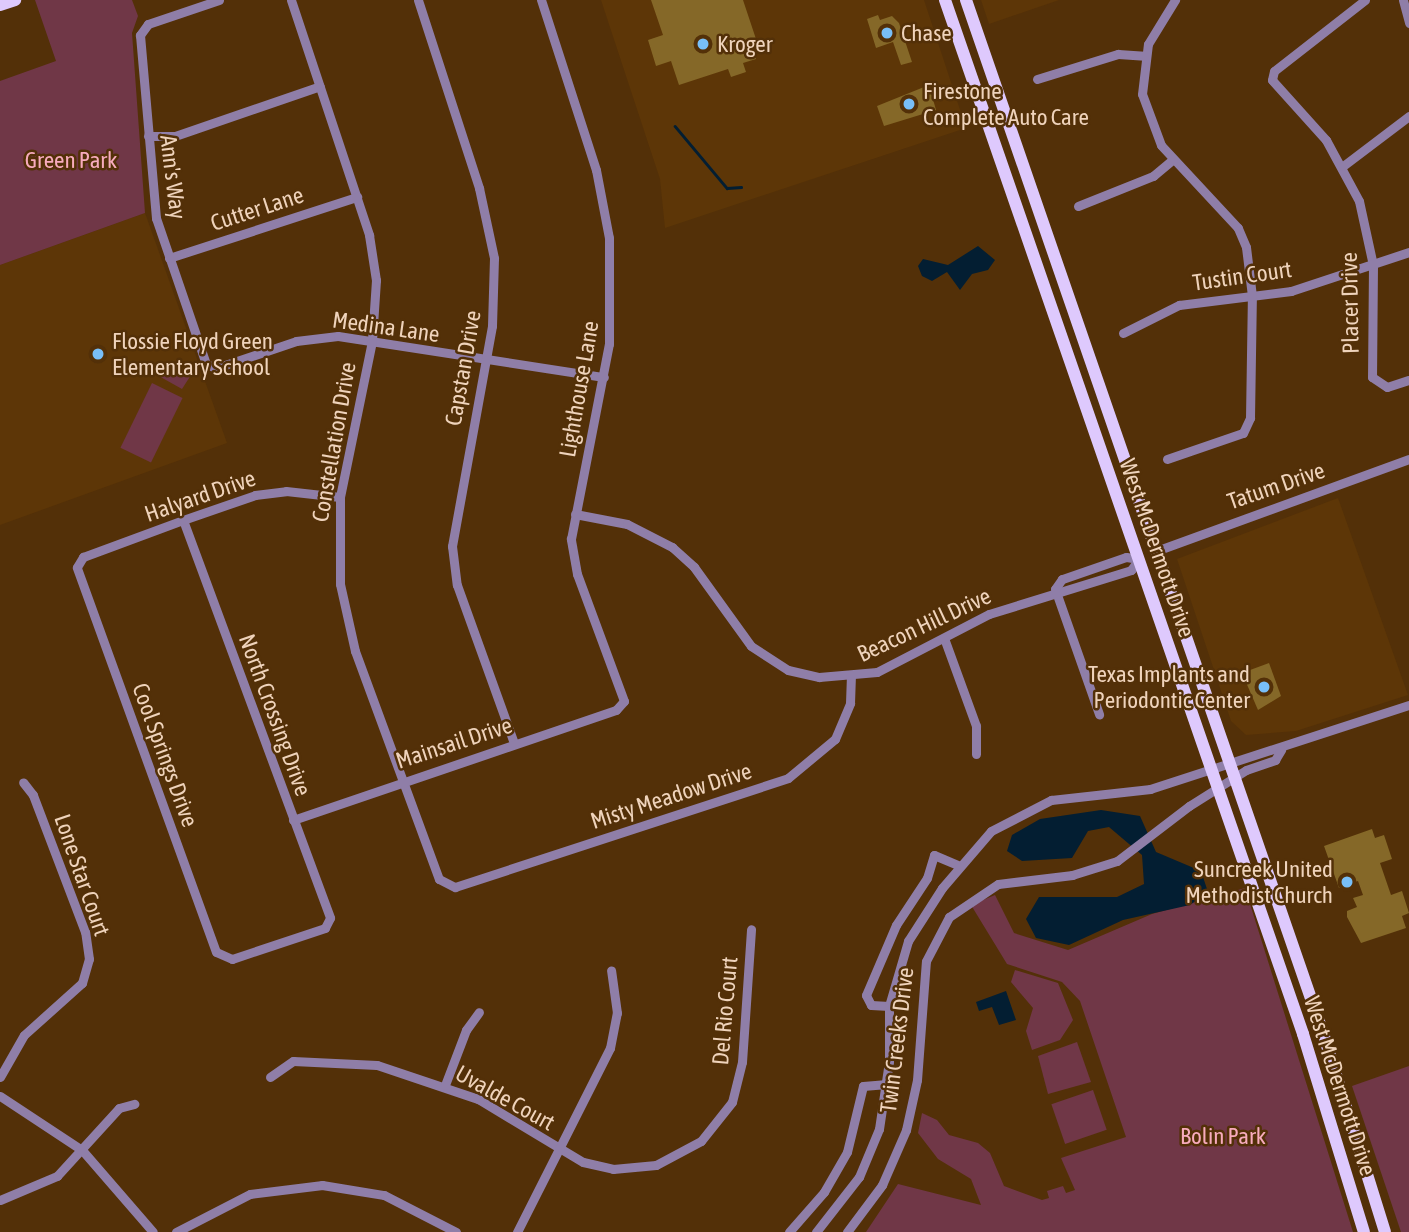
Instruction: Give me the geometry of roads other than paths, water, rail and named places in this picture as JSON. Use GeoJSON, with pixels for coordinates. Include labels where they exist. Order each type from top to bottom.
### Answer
{"type":"FeatureCollection","features":[{"type":"Feature","properties":{"kind":"main road"},"geometry":{"type":"LineString","coordinates":[[0,5],[15,0]]}},
{"type":"Feature","properties":{"kind":"main road","name":"West McDermott Drive"},"geometry":{"type":"LineString","coordinates":[[945,0],[1211,768],[1364,1232]]}},
{"type":"Feature","properties":{"kind":"main road","name":"West McDermott Drive"},"geometry":{"type":"LineString","coordinates":[[965,0],[1323,1033],[1385,1232]]}},
{"type":"Feature","properties":{"kind":"main road"},"geometry":{"type":"LineString","coordinates":[[1139,559],[1156,551]]}},
{"type":"Feature","properties":{"kind":"street","name":"Ann's Way"},"geometry":{"type":"LineString","coordinates":[[209,366],[169,258],[153,201],[144,27],[219,0]]}},
{"type":"Feature","properties":{"kind":"street","name":"Constellation Drive"},"geometry":{"type":"LineString","coordinates":[[291,0],[357,197],[374,257],[372,341],[340,497],[338,566],[348,629],[402,780],[446,885]]}},
{"type":"Feature","properties":{"kind":"street","name":"Capstan Drive"},"geometry":{"type":"LineString","coordinates":[[418,0],[488,223],[496,284],[452,546],[457,585],[514,743]]}},
{"type":"Feature","properties":{"kind":"street","name":"Lighthouse Lane"},"geometry":{"type":"LineString","coordinates":[[541,0],[606,215],[612,299],[604,377],[575,514],[572,559],[624,701]]}},
{"type":"Feature","properties":{"kind":"street"},"geometry":{"type":"LineString","coordinates":[[1167,459],[1248,427],[1252,296],[1250,264],[1238,228],[1172,160],[1148,120],[1144,57],[1157,23],[1175,0]]}},
{"type":"Feature","properties":{"kind":"street","name":"Placer Drive"},"geometry":{"type":"LineString","coordinates":[[1365,0],[1272,76],[1276,88],[1310,121],[1343,166],[1359,201],[1373,265],[1371,372],[1378,384],[1409,380]]}},
{"type":"Feature","properties":{"kind":"street"},"geometry":{"type":"LineString","coordinates":[[1403,0],[1409,23]]}},
{"type":"Feature","properties":{"kind":"street"},"geometry":{"type":"LineString","coordinates":[[1037,79],[1118,54],[1144,57]]}},
{"type":"Feature","properties":{"kind":"street"},"geometry":{"type":"LineString","coordinates":[[148,136],[175,136],[320,86]]}},
{"type":"Feature","properties":{"kind":"street"},"geometry":{"type":"LineString","coordinates":[[1343,166],[1409,116]]}},
{"type":"Feature","properties":{"kind":"street"},"geometry":{"type":"LineString","coordinates":[[1077,206],[1153,176],[1172,160]]}},
{"type":"Feature","properties":{"kind":"street","name":"Cutter Lane"},"geometry":{"type":"LineString","coordinates":[[169,258],[357,197]]}},
{"type":"Feature","properties":{"kind":"street","name":"Tustin Court"},"geometry":{"type":"LineString","coordinates":[[1123,333],[1179,304],[1291,291],[1409,252]]}},
{"type":"Feature","properties":{"kind":"street","name":"Medina Lane"},"geometry":{"type":"LineString","coordinates":[[209,366],[311,338],[372,341],[486,356],[604,377]]}},
{"type":"Feature","properties":{"kind":"street","name":"Tatum Drive"},"geometry":{"type":"LineString","coordinates":[[1156,551],[1409,459]]}},
{"type":"Feature","properties":{"kind":"street","name":"Halyard Drive"},"geometry":{"type":"LineString","coordinates":[[78,563],[183,520],[271,492],[340,497]]}},
{"type":"Feature","properties":{"kind":"street","name":"Beacon Hill Drive"},"geometry":{"type":"LineString","coordinates":[[575,514],[626,524],[672,547],[694,567],[739,635],[773,663],[803,674],[851,678],[877,672],[989,614],[1055,589],[1062,579],[1126,557],[1139,559],[1131,570],[1066,592],[1055,589]]}},
{"type":"Feature","properties":{"kind":"street","name":"North Crossing Drive"},"geometry":{"type":"LineString","coordinates":[[183,520],[329,922]]}},
{"type":"Feature","properties":{"kind":"street","name":"Cool Springs Drive"},"geometry":{"type":"LineString","coordinates":[[78,563],[222,958],[329,922]]}},
{"type":"Feature","properties":{"kind":"street"},"geometry":{"type":"LineString","coordinates":[[1055,589],[1099,715]]}},
{"type":"Feature","properties":{"kind":"street"},"geometry":{"type":"LineString","coordinates":[[944,638],[976,726],[976,754]]}},
{"type":"Feature","properties":{"kind":"street","name":"Misty Meadow Drive"},"geometry":{"type":"LineString","coordinates":[[446,885],[788,778],[835,739],[850,703],[851,678]]}},
{"type":"Feature","properties":{"kind":"street","name":"Mainsail Drive"},"geometry":{"type":"LineString","coordinates":[[293,820],[402,780],[616,710],[624,701]]}},
{"type":"Feature","properties":{"kind":"street"},"geometry":{"type":"LineString","coordinates":[[1281,750],[1409,705]]}},
{"type":"Feature","properties":{"kind":"street","name":"Twin Creeks Drive"},"geometry":{"type":"LineString","coordinates":[[816,1232],[866,1161],[887,1084],[889,1006],[915,928],[960,866],[991,831],[1029,807],[1062,797],[1140,792],[1211,768],[1281,750]]}},
{"type":"Feature","properties":{"kind":"street","name":"Twin Creeks Drive"},"geometry":{"type":"LineString","coordinates":[[847,1232],[882,1185],[906,1130],[917,1080],[926,961],[949,917],[998,884],[1086,873],[1131,854],[1234,778],[1275,760],[1281,750]]}},
{"type":"Feature","properties":{"kind":"street","name":"Lone Star Court"},"geometry":{"type":"LineString","coordinates":[[0,1077],[24,1035],[82,983],[89,959],[85,932],[33,795],[23,782]]}},
{"type":"Feature","properties":{"kind":"street"},"geometry":{"type":"LineString","coordinates":[[889,1006],[871,1005],[866,995],[896,925],[927,878],[934,855],[945,855],[960,866]]}},
{"type":"Feature","properties":{"kind":"street","name":"Del Rio Court"},"geometry":{"type":"LineString","coordinates":[[559,1150],[601,1167],[635,1169],[677,1158],[715,1128],[732,1102],[743,1062],[751,929]]}},
{"type":"Feature","properties":{"kind":"street"},"geometry":{"type":"LineString","coordinates":[[517,1232],[611,1048],[617,1013],[611,970]]}},
{"type":"Feature","properties":{"kind":"street"},"geometry":{"type":"LineString","coordinates":[[445,1084],[466,1030],[479,1012]]}},
{"type":"Feature","properties":{"kind":"street","name":"Uvalde Court"},"geometry":{"type":"LineString","coordinates":[[270,1077],[293,1061],[377,1065],[445,1084],[559,1150]]}},
{"type":"Feature","properties":{"kind":"street"},"geometry":{"type":"LineString","coordinates":[[789,1232],[824,1192],[847,1152],[863,1086],[887,1084]]}},
{"type":"Feature","properties":{"kind":"street"},"geometry":{"type":"LineString","coordinates":[[0,1096],[82,1150],[153,1232]]}},
{"type":"Feature","properties":{"kind":"street"},"geometry":{"type":"LineString","coordinates":[[0,1200],[49,1181],[82,1150],[118,1108],[134,1104]]}},
{"type":"Feature","properties":{"kind":"street"},"geometry":{"type":"LineString","coordinates":[[176,1232],[250,1194],[322,1185],[392,1198],[456,1232]]}},
{"type":"Feature","properties":{"kind":"water"},"geometry":{"type":"Polygon","coordinates":[[[978,246],[995,260],[988,270],[972,274],[960,290],[947,272],[932,281],[922,276],[918,266],[923,259],[948,265],[978,246]]]}},
{"type":"Feature","properties":{"kind":"water"},"geometry":{"type":"Polygon","coordinates":[[[1101,810],[1140,816],[1156,852],[1201,871],[1208,892],[1190,905],[1123,920],[1069,945],[1036,938],[1026,919],[1039,897],[1117,897],[1144,884],[1142,855],[1109,827],[1088,831],[1072,858],[1022,861],[1007,851],[1012,835],[1040,819],[1101,810]]]}},
{"type":"Feature","properties":{"kind":"water"},"geometry":{"type":"Polygon","coordinates":[[[1006,991],[1016,1020],[999,1025],[992,1007],[979,1011],[976,1002],[1006,991]]]}},
{"type":"Feature","properties":{"kind":"waterway"},"geometry":{"type":"LineString","coordinates":[[675,126],[727,188],[741,187]]}},
{"type":"Feature","properties":{"kind":"place","name":"Chase"},"geometry":{"type":"Point","coordinates":[887,33]}},
{"type":"Feature","properties":{"kind":"place","name":"Kroger"},"geometry":{"type":"Point","coordinates":[703,44]}},
{"type":"Feature","properties":{"kind":"place","name":"Firestone Complete Auto Care"},"geometry":{"type":"Point","coordinates":[909,104]}},
{"type":"Feature","properties":{"kind":"place","name":"Flossie Floyd Green Elementary School"},"geometry":{"type":"Point","coordinates":[98,354]}},
{"type":"Feature","properties":{"kind":"place","name":"Texas Implants and Periodontic Center"},"geometry":{"type":"Point","coordinates":[1264,687]}},
{"type":"Feature","properties":{"kind":"place","name":"Suncreek United Methodist Church"},"geometry":{"type":"Point","coordinates":[1347,882]}},
{"type":"Feature","properties":{"kind":"park label","name":"Green Park"},"geometry":{"type":"Point","coordinates":[71,160]}},
{"type":"Feature","properties":{"kind":"park label","name":"Bolin Park"},"geometry":{"type":"Point","coordinates":[1223,1136]}}]}
